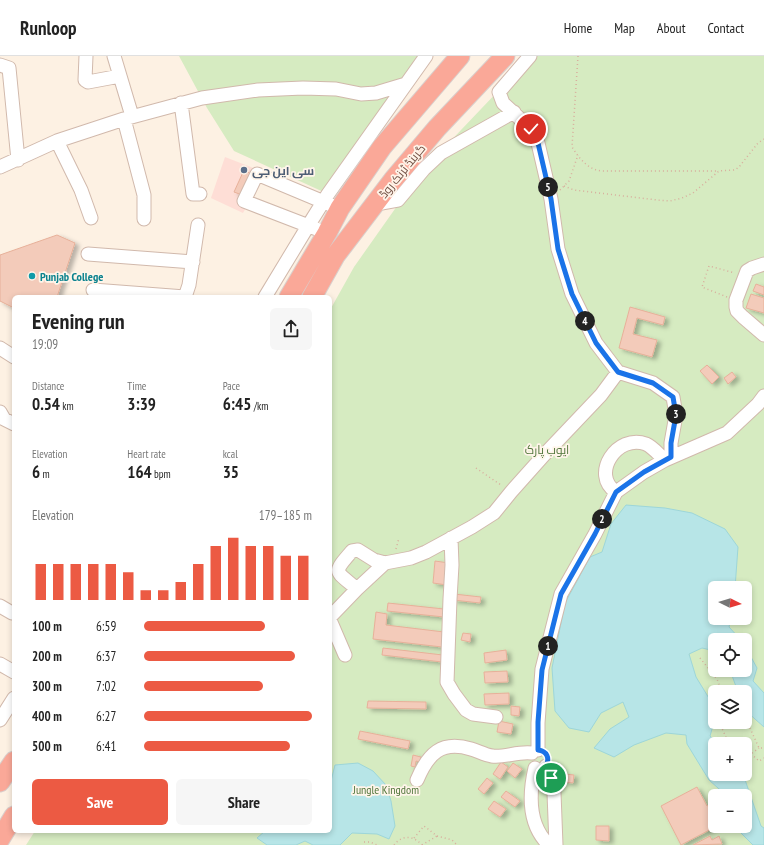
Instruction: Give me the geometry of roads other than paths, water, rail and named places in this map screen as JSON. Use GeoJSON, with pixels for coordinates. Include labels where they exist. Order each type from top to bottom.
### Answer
{"type":"FeatureCollection","features":[{"type":"Feature","properties":{"kind":"highway"},"geometry":{"type":"LineString","coordinates":[[290,295],[327,233],[332,206],[460,56]]}},
{"type":"Feature","properties":{"kind":"highway","name":"گرینڈ ٹرنک روڈ"},"geometry":{"type":"LineString","coordinates":[[313,295],[335,256],[393,180],[437,128],[505,56]]}},
{"type":"Feature","properties":{"kind":"highway"},"geometry":{"type":"LineString","coordinates":[[0,782],[12,764]]}},
{"type":"Feature","properties":{"kind":"highway"},"geometry":{"type":"LineString","coordinates":[[0,839],[12,819]]}},
{"type":"Feature","properties":{"kind":"street"},"geometry":{"type":"LineString","coordinates":[[86,56],[85,80],[88,82],[120,76]]}},
{"type":"Feature","properties":{"kind":"street"},"geometry":{"type":"LineString","coordinates":[[114,56],[120,76],[128,118],[133,156],[144,195],[144,219]]}},
{"type":"Feature","properties":{"kind":"street"},"geometry":{"type":"LineString","coordinates":[[266,295],[308,226],[332,206],[406,84],[426,56]]}},
{"type":"Feature","properties":{"kind":"street"},"geometry":{"type":"LineString","coordinates":[[530,56],[499,92],[503,103],[531,129],[538,143],[551,199],[558,249],[572,294],[596,343],[618,372],[653,383],[673,397],[676,415],[668,459]]}},
{"type":"Feature","properties":{"kind":"street"},"geometry":{"type":"LineString","coordinates":[[0,65],[9,68],[18,160]]}},
{"type":"Feature","properties":{"kind":"street"},"geometry":{"type":"LineString","coordinates":[[0,167],[57,141],[128,118],[202,98],[258,90],[336,89],[361,94],[376,93],[406,84]]}},
{"type":"Feature","properties":{"kind":"street"},"geometry":{"type":"LineString","coordinates":[[181,103],[193,194],[200,194]]}},
{"type":"Feature","properties":{"kind":"street"},"geometry":{"type":"LineString","coordinates":[[376,204],[398,200],[424,169],[441,153],[514,112]]}},
{"type":"Feature","properties":{"kind":"street"},"geometry":{"type":"LineString","coordinates":[[57,141],[78,184],[87,205],[90,218]]}},
{"type":"Feature","properties":{"kind":"street"},"geometry":{"type":"LineString","coordinates":[[327,233],[244,201],[257,174],[332,206]]}},
{"type":"Feature","properties":{"kind":"street"},"geometry":{"type":"LineString","coordinates":[[186,295],[190,285],[198,225]]}},
{"type":"Feature","properties":{"kind":"street"},"geometry":{"type":"LineString","coordinates":[[88,254],[193,262]]}},
{"type":"Feature","properties":{"kind":"street"},"geometry":{"type":"LineString","coordinates":[[764,264],[747,271],[736,300],[737,311],[764,335]]}},
{"type":"Feature","properties":{"kind":"street"},"geometry":{"type":"LineString","coordinates":[[93,290],[159,295]]}},
{"type":"Feature","properties":{"kind":"street"},"geometry":{"type":"LineString","coordinates":[[0,348],[12,356]]}},
{"type":"Feature","properties":{"kind":"street"},"geometry":{"type":"LineString","coordinates":[[357,589],[339,574],[338,570],[339,566],[352,551],[358,550],[374,560],[385,563],[411,558],[426,552],[494,513],[511,492],[601,395],[618,372]]}},
{"type":"Feature","properties":{"kind":"street"},"geometry":{"type":"LineString","coordinates":[[535,751],[542,670],[561,594],[595,534],[616,492],[644,472],[668,459],[727,433],[758,404],[764,396]]}},
{"type":"Feature","properties":{"kind":"street"},"geometry":{"type":"LineString","coordinates":[[0,412],[4,419],[12,423]]}},
{"type":"Feature","properties":{"kind":"street"},"geometry":{"type":"LineString","coordinates":[[616,492],[609,487],[605,480],[606,467],[610,458],[618,449],[628,443],[638,442],[647,445],[668,459]]}},
{"type":"Feature","properties":{"kind":"street"},"geometry":{"type":"LineString","coordinates":[[451,538],[452,565],[447,682],[466,710],[473,714],[496,717]]}},
{"type":"Feature","properties":{"kind":"street"},"geometry":{"type":"LineString","coordinates":[[332,615],[385,563]]}},
{"type":"Feature","properties":{"kind":"street"},"geometry":{"type":"LineString","coordinates":[[0,606],[12,613]]}},
{"type":"Feature","properties":{"kind":"street"},"geometry":{"type":"LineString","coordinates":[[332,625],[345,655]]}},
{"type":"Feature","properties":{"kind":"street"},"geometry":{"type":"LineString","coordinates":[[0,664],[12,671]]}},
{"type":"Feature","properties":{"kind":"street"},"geometry":{"type":"LineString","coordinates":[[0,720],[12,701]]}},
{"type":"Feature","properties":{"kind":"street"},"geometry":{"type":"LineString","coordinates":[[417,780],[423,766],[430,756],[434,752],[443,748],[465,748],[492,756],[520,752],[545,752],[548,759],[540,767],[531,785],[530,797],[536,825],[541,838],[549,845]]}},
{"type":"Feature","properties":{"kind":"street"},"geometry":{"type":"LineString","coordinates":[[540,767],[551,778],[554,793],[556,845]]}},
{"type":"Feature","properties":{"kind":"water"},"geometry":{"type":"Polygon","coordinates":[[[626,505],[665,508],[692,513],[725,529],[738,547],[736,581],[708,581],[708,625],[729,625],[729,627],[735,633],[708,633],[708,649],[702,648],[689,654],[696,677],[708,697],[708,729],[712,729],[711,737],[708,737],[708,778],[687,744],[686,735],[666,733],[634,745],[614,757],[594,748],[610,729],[629,717],[623,702],[601,713],[589,732],[569,728],[555,711],[552,668],[565,603],[590,557],[602,552],[611,524],[626,505]]]}},
{"type":"Feature","properties":{"kind":"water"},"geometry":{"type":"Polygon","coordinates":[[[752,659],[757,668],[753,681],[764,693],[764,727],[752,716],[752,685],[735,685],[733,677],[752,677],[752,659]]]}},
{"type":"Feature","properties":{"kind":"water"},"geometry":{"type":"Polygon","coordinates":[[[358,763],[373,771],[386,785],[391,801],[395,826],[389,839],[377,834],[352,833],[340,845],[313,845],[305,841],[296,845],[267,845],[257,838],[263,833],[332,833],[332,777],[335,765],[358,763]]]}},
{"type":"Feature","properties":{"kind":"water"},"geometry":{"type":"Polygon","coordinates":[[[710,781],[745,781],[748,789],[719,789],[710,781]]]}},
{"type":"Feature","properties":{"kind":"water"},"geometry":{"type":"Polygon","coordinates":[[[752,800],[761,826],[764,828],[764,845],[753,845],[741,833],[752,833],[752,800]]]}},
{"type":"Feature","properties":{"kind":"place","name":"سی این جی"},"geometry":{"type":"Point","coordinates":[244,170]}},
{"type":"Feature","properties":{"kind":"place","name":"Punjab College"},"geometry":{"type":"Point","coordinates":[32,276]}},
{"type":"Feature","properties":{"kind":"park label","name":"ایوب پارک"},"geometry":{"type":"Point","coordinates":[547,449]}},
{"type":"Feature","properties":{"kind":"park label","name":"Jungle Kingdom"},"geometry":{"type":"Point","coordinates":[386,789]}}]}
